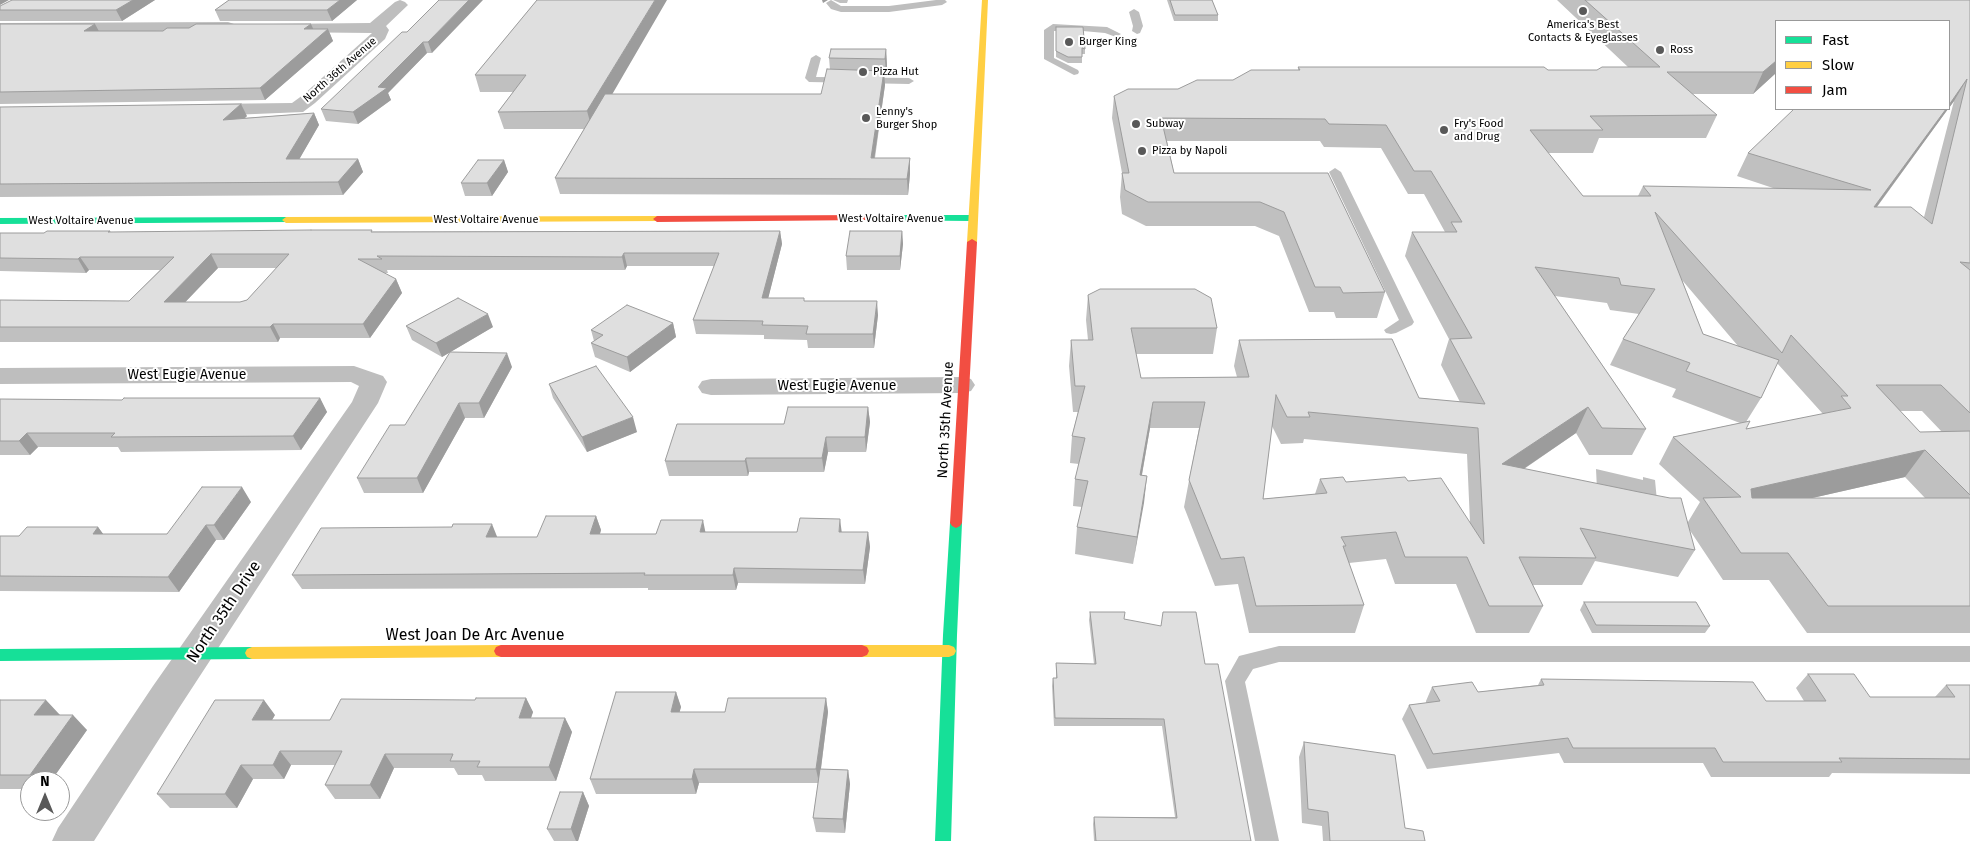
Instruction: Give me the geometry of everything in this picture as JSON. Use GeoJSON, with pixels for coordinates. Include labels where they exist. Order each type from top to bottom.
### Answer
{"type":"FeatureCollection","features":[{"type":"Feature","properties":{"kind":"street","name":"North 35th Avenue"},"geometry":{"type":"LineString","coordinates":[[943,841],[949,651],[962,385],[985,0]]}},
{"type":"Feature","properties":{"kind":"street","name":"North 36th Avenue"},"geometry":{"type":"LineString","coordinates":[[194,110],[296,108],[309,99],[379,36],[377,29],[400,5]]}},
{"type":"Feature","properties":{"kind":"street"},"geometry":{"type":"LineString","coordinates":[[164,28],[188,11]]}},
{"type":"Feature","properties":{"kind":"street"},"geometry":{"type":"LineString","coordinates":[[0,28],[241,27]]}},
{"type":"Feature","properties":{"kind":"street"},"geometry":{"type":"LineString","coordinates":[[261,27],[377,29]]}},
{"type":"Feature","properties":{"kind":"street","name":"West Voltaire Avenue"},"geometry":{"type":"LineString","coordinates":[[0,221],[971,218]]}},
{"type":"Feature","properties":{"kind":"street","name":"West Eugie Avenue"},"geometry":{"type":"LineString","coordinates":[[0,376],[354,374],[374,382]]}},
{"type":"Feature","properties":{"kind":"street","name":"North 35th Drive"},"geometry":{"type":"LineString","coordinates":[[72,841],[195,654],[365,403],[374,382]]}},
{"type":"Feature","properties":{"kind":"street","name":"West Eugie Avenue"},"geometry":{"type":"LineString","coordinates":[[711,387],[962,385]]}},
{"type":"Feature","properties":{"kind":"street","name":"West Joan De Arc Avenue"},"geometry":{"type":"LineString","coordinates":[[0,655],[473,651],[949,651]]}},
{"type":"Feature","properties":{"kind":"lane"},"geometry":{"type":"LineString","coordinates":[[831,4],[841,9],[889,9],[942,2],[936,0]]}},
{"type":"Feature","properties":{"kind":"lane"},"geometry":{"type":"LineString","coordinates":[[1134,12],[1138,26],[1137,31]]}},
{"type":"Feature","properties":{"kind":"lane"},"geometry":{"type":"LineString","coordinates":[[1074,72],[1049,59],[1049,30],[1053,27],[1072,27],[1107,30],[1116,34]]}},
{"type":"Feature","properties":{"kind":"lane"},"geometry":{"type":"LineString","coordinates":[[816,58],[810,78],[813,80],[909,81]]}},
{"type":"Feature","properties":{"kind":"lane"},"geometry":{"type":"LineString","coordinates":[[1335,172],[1407,322],[1391,330]]}},
{"type":"Feature","properties":{"kind":"lane"},"geometry":{"type":"LineString","coordinates":[[1267,841],[1235,681],[1246,662],[1279,654],[1970,654]]}},
{"type":"Feature","properties":{"kind":"shaded area"},"geometry":{"type":"Polygon","coordinates":[[[1596,469],[1643,480],[1643,477],[1655,480],[1657,501],[1597,490],[1596,469]]]}},
{"type":"Feature","properties":{"kind":"building"},"geometry":{"type":"Polygon","coordinates":[[[12,0],[133,0],[116,10],[0,10],[0,6],[12,0]]]}},
{"type":"Feature","properties":{"kind":"building"},"geometry":{"type":"Polygon","coordinates":[[[229,0],[340,0],[327,10],[215,10],[229,0]]]}},
{"type":"Feature","properties":{"kind":"building"},"geometry":{"type":"Polygon","coordinates":[[[439,0],[469,0],[428,42],[423,42],[378,87],[387,88],[353,112],[321,109],[402,32],[407,32],[439,0]]]}},
{"type":"Feature","properties":{"kind":"building"},"geometry":{"type":"Polygon","coordinates":[[[537,0],[655,0],[587,111],[498,112],[526,75],[475,75],[537,0]]]}},
{"type":"Feature","properties":{"kind":"building"},"geometry":{"type":"Polygon","coordinates":[[[1170,0],[1212,0],[1218,15],[1175,15],[1170,0]]]}},
{"type":"Feature","properties":{"kind":"building"},"geometry":{"type":"Polygon","coordinates":[[[1585,0],[1970,0],[1970,263],[1960,262],[1970,270],[1970,413],[1941,385],[1876,385],[1920,432],[1970,431],[1970,495],[1925,450],[1751,489],[1752,498],[1970,498],[1970,606],[1828,606],[1788,553],[1741,553],[1703,498],[1741,497],[1673,437],[1750,421],[1746,429],[1851,408],[1841,396],[1848,396],[1791,335],[1782,353],[1655,212],[1703,334],[1779,360],[1761,398],[1686,371],[1690,363],[1623,339],[1655,289],[1621,285],[1619,278],[1535,267],[1646,429],[1602,428],[1588,407],[1502,464],[1670,498],[1681,498],[1695,550],[1580,528],[1596,558],[1519,557],[1543,606],[1489,606],[1467,557],[1405,557],[1396,532],[1341,537],[1346,546],[1343,546],[1364,605],[1256,606],[1244,557],[1221,559],[1189,480],[1205,402],[1153,402],[1140,475],[1147,476],[1137,537],[1077,527],[1088,481],[1075,479],[1085,438],[1072,436],[1085,386],[1075,386],[1071,340],[1093,340],[1088,295],[1100,289],[1195,289],[1211,298],[1217,328],[1131,328],[1141,378],[1249,377],[1239,340],[1392,339],[1419,398],[1485,404],[1450,339],[1472,338],[1412,232],[1457,232],[1451,222],[1462,222],[1431,171],[1414,171],[1386,125],[1329,124],[1325,119],[1161,118],[1174,173],[1328,173],[1385,292],[1343,293],[1340,287],[1315,287],[1284,212],[1260,202],[1148,202],[1125,190],[1122,173],[1129,173],[1114,96],[1128,89],[1178,89],[1197,80],[1233,80],[1251,70],[1300,70],[1298,67],[1544,67],[1548,70],[1597,70],[1602,67],[1660,67],[1585,0]],[[1775,20],[1775,62],[1763,72],[1667,72],[1717,115],[1590,116],[1603,130],[1530,130],[1583,196],[1651,196],[1643,186],[1871,190],[1748,153],[1793,110],[1945,110],[1874,207],[1911,207],[1932,224],[1967,79],[1950,104],[1950,20],[1775,20]],[[1276,395],[1263,499],[1327,493],[1320,479],[1343,477],[1346,482],[1405,477],[1408,481],[1441,478],[1484,544],[1478,428],[1308,412],[1310,417],[1287,417],[1276,395]]]}},
{"type":"Feature","properties":{"kind":"building"},"geometry":{"type":"Polygon","coordinates":[[[0,24],[95,24],[84,31],[163,31],[167,28],[189,28],[196,24],[311,24],[304,29],[328,29],[260,88],[0,92],[0,24]]]}},
{"type":"Feature","properties":{"kind":"building","name":"Burger King"},"geometry":{"type":"Polygon","coordinates":[[[1056,27],[1083,27],[1085,49],[1082,48],[1082,57],[1068,57],[1056,51],[1056,27]]]}},
{"type":"Feature","properties":{"kind":"building"},"geometry":{"type":"Polygon","coordinates":[[[831,49],[886,49],[885,59],[829,58],[831,49]]]}},
{"type":"Feature","properties":{"kind":"building"},"geometry":{"type":"Polygon","coordinates":[[[827,69],[884,71],[871,158],[910,158],[907,179],[555,178],[605,94],[821,94],[827,69]]]}},
{"type":"Feature","properties":{"kind":"building"},"geometry":{"type":"Polygon","coordinates":[[[241,104],[223,120],[314,113],[286,159],[358,159],[338,182],[0,184],[0,107],[241,104]]]}},
{"type":"Feature","properties":{"kind":"building"},"geometry":{"type":"Polygon","coordinates":[[[478,160],[504,160],[487,183],[461,183],[478,160]]]}},
{"type":"Feature","properties":{"kind":"building"},"geometry":{"type":"Polygon","coordinates":[[[311,230],[372,230],[371,232],[780,231],[762,298],[804,298],[804,301],[877,301],[873,334],[806,334],[808,326],[762,325],[763,321],[693,320],[719,253],[624,253],[622,257],[377,256],[382,259],[358,259],[396,279],[363,324],[273,324],[270,327],[0,327],[0,300],[129,301],[174,257],[0,258],[0,233],[110,231],[108,232],[311,230]],[[211,254],[164,302],[240,302],[247,300],[289,254],[211,254]]]}},
{"type":"Feature","properties":{"kind":"building"},"geometry":{"type":"Polygon","coordinates":[[[850,231],[902,231],[900,256],[846,256],[850,231]]]}},
{"type":"Feature","properties":{"kind":"building"},"geometry":{"type":"Polygon","coordinates":[[[458,298],[488,314],[436,343],[406,326],[458,298]]]}},
{"type":"Feature","properties":{"kind":"building"},"geometry":{"type":"Polygon","coordinates":[[[627,305],[673,323],[627,357],[591,343],[603,335],[591,330],[627,305]]]}},
{"type":"Feature","properties":{"kind":"building"},"geometry":{"type":"Polygon","coordinates":[[[450,352],[507,353],[479,403],[459,403],[417,478],[357,478],[390,425],[405,425],[450,352]]]}},
{"type":"Feature","properties":{"kind":"building"},"geometry":{"type":"Polygon","coordinates":[[[596,366],[633,417],[582,437],[549,384],[596,366]]]}},
{"type":"Feature","properties":{"kind":"building"},"geometry":{"type":"Polygon","coordinates":[[[124,398],[320,398],[293,436],[111,437],[115,433],[27,433],[19,441],[0,441],[0,399],[122,400],[124,398]]]}},
{"type":"Feature","properties":{"kind":"building"},"geometry":{"type":"Polygon","coordinates":[[[788,407],[868,407],[865,437],[826,437],[822,458],[746,458],[745,461],[665,461],[677,424],[784,424],[788,407]]]}},
{"type":"Feature","properties":{"kind":"building"},"geometry":{"type":"Polygon","coordinates":[[[202,487],[242,487],[214,525],[206,525],[168,577],[0,576],[0,536],[19,536],[27,527],[98,527],[93,534],[167,534],[202,487]]]}},
{"type":"Feature","properties":{"kind":"building"},"geometry":{"type":"Polygon","coordinates":[[[546,516],[596,516],[590,534],[656,534],[661,520],[703,520],[700,532],[797,532],[800,518],[840,519],[839,532],[868,532],[863,570],[734,568],[733,575],[644,575],[645,573],[292,575],[321,528],[452,527],[453,524],[492,524],[486,537],[537,537],[546,516]]]}},
{"type":"Feature","properties":{"kind":"building"},"geometry":{"type":"Polygon","coordinates":[[[1584,602],[1696,602],[1710,626],[1596,625],[1584,602]]]}},
{"type":"Feature","properties":{"kind":"building"},"geometry":{"type":"Polygon","coordinates":[[[1090,612],[1125,612],[1124,619],[1161,626],[1163,612],[1196,612],[1205,664],[1218,664],[1251,841],[1096,841],[1094,817],[1177,818],[1164,719],[1055,718],[1053,678],[1057,678],[1056,663],[1096,664],[1090,612]]]}},
{"type":"Feature","properties":{"kind":"building"},"geometry":{"type":"Polygon","coordinates":[[[1808,674],[1854,674],[1870,697],[1955,697],[1946,685],[1970,685],[1970,759],[1839,758],[1842,762],[1723,762],[1715,748],[1573,748],[1568,738],[1433,754],[1409,705],[1440,701],[1432,687],[1472,682],[1478,692],[1544,685],[1541,679],[1753,682],[1766,701],[1826,701],[1808,674]]]}},
{"type":"Feature","properties":{"kind":"building"},"geometry":{"type":"Polygon","coordinates":[[[616,692],[676,692],[671,712],[725,712],[728,698],[826,698],[816,769],[694,769],[692,779],[590,779],[616,692]]]}},
{"type":"Feature","properties":{"kind":"building"},"geometry":{"type":"Polygon","coordinates":[[[476,698],[526,698],[519,718],[565,718],[549,767],[477,767],[480,761],[450,761],[453,754],[385,754],[370,785],[325,785],[342,751],[280,751],[273,765],[241,765],[225,794],[157,794],[215,700],[264,700],[252,720],[330,720],[341,699],[475,700],[476,698]]]}},
{"type":"Feature","properties":{"kind":"building"},"geometry":{"type":"Polygon","coordinates":[[[0,700],[46,700],[34,715],[73,715],[33,771],[20,771],[20,775],[0,775],[0,700]]]}},
{"type":"Feature","properties":{"kind":"building"},"geometry":{"type":"Polygon","coordinates":[[[1304,742],[1395,755],[1405,828],[1423,831],[1425,841],[1330,841],[1328,812],[1308,809],[1304,742]]]}},
{"type":"Feature","properties":{"kind":"building"},"geometry":{"type":"Polygon","coordinates":[[[820,769],[848,770],[843,819],[813,818],[820,769]]]}},
{"type":"Feature","properties":{"kind":"building"},"geometry":{"type":"Polygon","coordinates":[[[560,792],[583,792],[571,829],[547,829],[560,792]]]}},
{"type":"Feature","properties":{"kind":"traffic: fast"},"geometry":{"type":"LineString","coordinates":[[866,218],[971,218]]}},
{"type":"Feature","properties":{"kind":"traffic: fast"},"geometry":{"type":"LineString","coordinates":[[0,221],[286,220]]}},
{"type":"Feature","properties":{"kind":"traffic: fast"},"geometry":{"type":"LineString","coordinates":[[943,841],[956,523]]}},
{"type":"Feature","properties":{"kind":"traffic: fast"},"geometry":{"type":"LineString","coordinates":[[0,655],[252,653]]}},
{"type":"Feature","properties":{"kind":"traffic: slow"},"geometry":{"type":"LineString","coordinates":[[972,242],[985,0]]}},
{"type":"Feature","properties":{"kind":"traffic: slow"},"geometry":{"type":"LineString","coordinates":[[286,220],[657,219]]}},
{"type":"Feature","properties":{"kind":"traffic: slow"},"geometry":{"type":"LineString","coordinates":[[252,653],[501,651]]}},
{"type":"Feature","properties":{"kind":"traffic: slow"},"geometry":{"type":"LineString","coordinates":[[862,651],[949,651]]}},
{"type":"Feature","properties":{"kind":"traffic: jam"},"geometry":{"type":"LineString","coordinates":[[657,219],[866,218]]}},
{"type":"Feature","properties":{"kind":"traffic: jam"},"geometry":{"type":"LineString","coordinates":[[956,523],[972,242]]}},
{"type":"Feature","properties":{"kind":"traffic: jam"},"geometry":{"type":"LineString","coordinates":[[501,651],[862,651]]}},
{"type":"Feature","properties":{"kind":"place","name":"America's Best Contacts & Eyeglasses"},"geometry":{"type":"Point","coordinates":[1583,11]}},
{"type":"Feature","properties":{"kind":"place","name":"Burger King"},"geometry":{"type":"Point","coordinates":[1069,42]}},
{"type":"Feature","properties":{"kind":"place","name":"Ross"},"geometry":{"type":"Point","coordinates":[1660,50]}},
{"type":"Feature","properties":{"kind":"place","name":"Pizza Hut"},"geometry":{"type":"Point","coordinates":[863,72]}},
{"type":"Feature","properties":{"kind":"place","name":"Lenny's Burger Shop"},"geometry":{"type":"Point","coordinates":[866,118]}},
{"type":"Feature","properties":{"kind":"place","name":"Subway"},"geometry":{"type":"Point","coordinates":[1136,124]}},
{"type":"Feature","properties":{"kind":"place","name":"Fry's Food and Drug"},"geometry":{"type":"Point","coordinates":[1444,130]}},
{"type":"Feature","properties":{"kind":"place","name":"Pizza by Napoli"},"geometry":{"type":"Point","coordinates":[1142,151]}}]}
